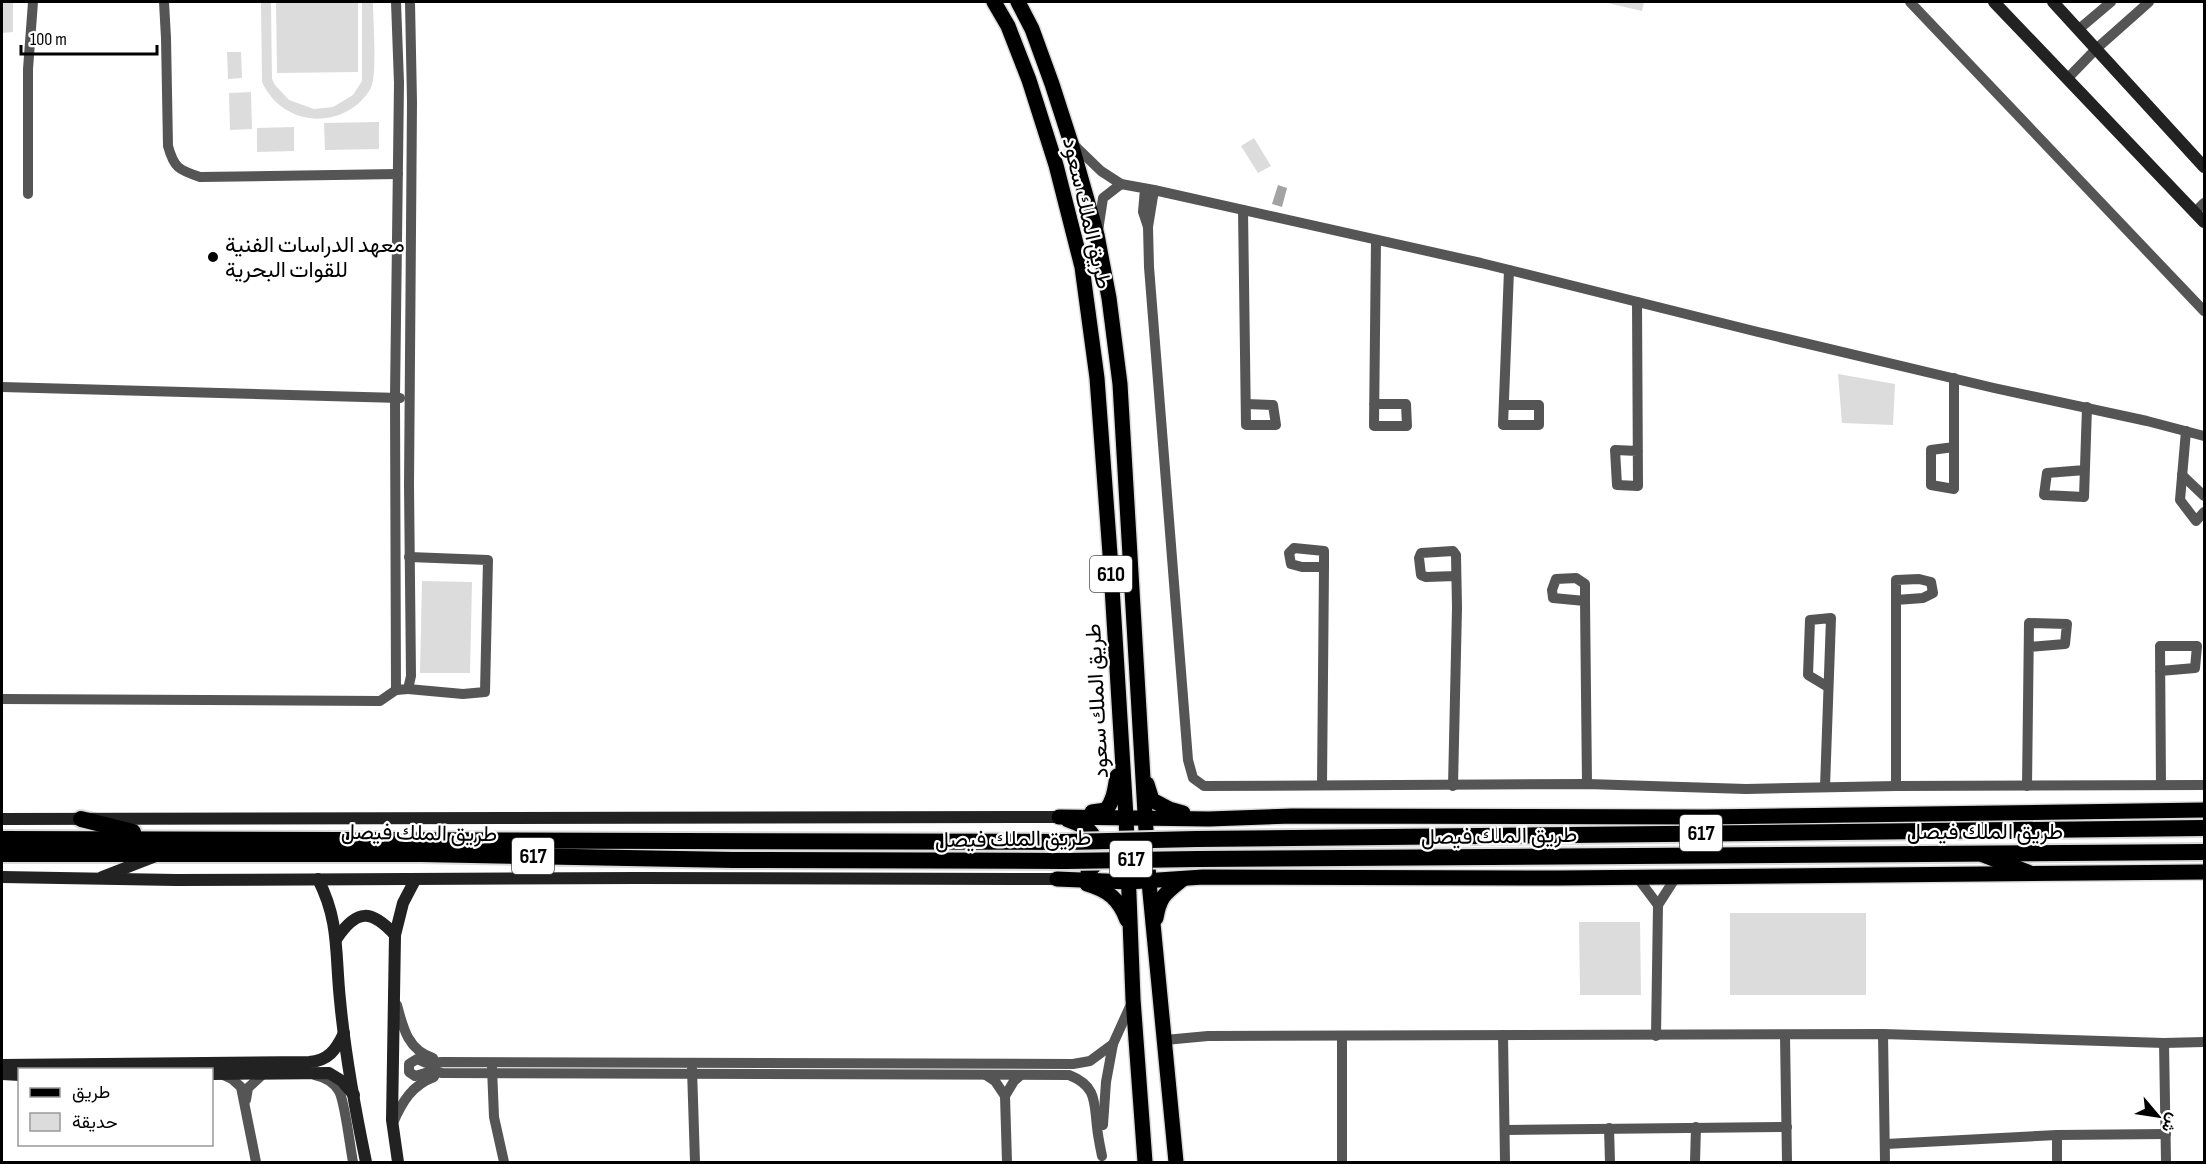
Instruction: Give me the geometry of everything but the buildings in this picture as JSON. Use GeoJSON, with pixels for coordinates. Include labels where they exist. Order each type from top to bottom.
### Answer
{"type":"FeatureCollection","features":[{"type":"Feature","properties":{"kind":"highway"},"geometry":{"type":"LineString","coordinates":[[81,819],[151,838]]}},
{"type":"Feature","properties":{"kind":"highway","name":"طريق الملك فيصل"},"geometry":{"type":"LineString","coordinates":[[2,839],[1065,842],[2205,828]]}},
{"type":"Feature","properties":{"kind":"highway","name":"طريق الملك فيصل"},"geometry":{"type":"LineString","coordinates":[[2,854],[420,854],[756,860],[1065,861],[2205,852]]}},
{"type":"Feature","properties":{"kind":"main road","name":"طريق الملك سعود"},"geometry":{"type":"LineString","coordinates":[[994,2],[1008,26],[1029,80],[1056,165],[1082,267],[1096,378],[1110,554],[1126,817],[1133,999],[1145,1162]]}},
{"type":"Feature","properties":{"kind":"main road","name":"طريق الملك سعود"},"geometry":{"type":"LineString","coordinates":[[1018,2],[1052,84],[1097,235],[1120,384],[1144,818],[1176,1162]]}},
{"type":"Feature","properties":{"kind":"main road"},"geometry":{"type":"LineString","coordinates":[[1994,2],[2067,79],[2200,207],[2205,222]]}},
{"type":"Feature","properties":{"kind":"main road"},"geometry":{"type":"LineString","coordinates":[[2052,2],[2205,167]]}},
{"type":"Feature","properties":{"kind":"main road"},"geometry":{"type":"LineString","coordinates":[[1059,817],[1106,810],[1115,793],[1120,746]]}},
{"type":"Feature","properties":{"kind":"main road"},"geometry":{"type":"LineString","coordinates":[[1140,748],[1148,793],[1152,800],[1169,810],[1209,819]]}},
{"type":"Feature","properties":{"kind":"main road"},"geometry":{"type":"LineString","coordinates":[[2,819],[1126,817],[1209,819],[1292,816],[1819,816],[2205,810]]}},
{"type":"Feature","properties":{"kind":"main road"},"geometry":{"type":"LineString","coordinates":[[2008,830],[2062,812]]}},
{"type":"Feature","properties":{"kind":"main road"},"geometry":{"type":"LineString","coordinates":[[1819,816],[1870,817],[1969,830]]}},
{"type":"Feature","properties":{"kind":"main road"},"geometry":{"type":"LineString","coordinates":[[1057,879],[1086,872],[1093,867],[1095,854],[1093,835],[1089,828],[1059,817]]}},
{"type":"Feature","properties":{"kind":"main road"},"geometry":{"type":"LineString","coordinates":[[1203,877],[1179,873],[1170,863],[1168,836],[1170,829],[1177,825],[1209,819]]}},
{"type":"Feature","properties":{"kind":"main road"},"geometry":{"type":"LineString","coordinates":[[96,879],[163,854]]}},
{"type":"Feature","properties":{"kind":"main road"},"geometry":{"type":"LineString","coordinates":[[1979,854],[2036,875]]}},
{"type":"Feature","properties":{"kind":"main road"},"geometry":{"type":"LineString","coordinates":[[4,878],[1057,879],[1149,882],[1203,877],[1676,877],[2205,872]]}},
{"type":"Feature","properties":{"kind":"main road"},"geometry":{"type":"LineString","coordinates":[[318,879],[329,900],[337,938],[336,955],[344,1034],[366,1162]]}},
{"type":"Feature","properties":{"kind":"main road"},"geometry":{"type":"LineString","coordinates":[[1057,879],[1105,890],[1121,904],[1131,932]]}},
{"type":"Feature","properties":{"kind":"main road"},"geometry":{"type":"LineString","coordinates":[[1154,933],[1159,903],[1163,895],[1183,879]]}},
{"type":"Feature","properties":{"kind":"main road"},"geometry":{"type":"LineString","coordinates":[[398,1162],[393,1124],[395,935],[403,903],[415,880]]}},
{"type":"Feature","properties":{"kind":"main road"},"geometry":{"type":"LineString","coordinates":[[337,938],[353,919],[362,915],[376,918],[395,935]]}},
{"type":"Feature","properties":{"kind":"main road"},"geometry":{"type":"LineString","coordinates":[[115,1068],[320,1061],[335,1050],[344,1034]]}},
{"type":"Feature","properties":{"kind":"main road"},"geometry":{"type":"LineString","coordinates":[[2,1063],[18,1071]]}},
{"type":"Feature","properties":{"kind":"main road"},"geometry":{"type":"LineString","coordinates":[[2,1076],[18,1071]]}},
{"type":"Feature","properties":{"kind":"main road"},"geometry":{"type":"LineString","coordinates":[[216,1074],[309,1074],[320,1071],[329,1073],[342,1081],[354,1095]]}},
{"type":"Feature","properties":{"kind":"street"},"geometry":{"type":"LineString","coordinates":[[28,194],[28,69],[33,2]]}},
{"type":"Feature","properties":{"kind":"street"},"geometry":{"type":"LineString","coordinates":[[164,2],[168,146],[173,163],[186,172],[200,177],[398,174]]}},
{"type":"Feature","properties":{"kind":"street"},"geometry":{"type":"LineString","coordinates":[[396,2],[399,83],[395,397],[396,690]]}},
{"type":"Feature","properties":{"kind":"street"},"geometry":{"type":"LineString","coordinates":[[408,689],[411,676],[409,557],[412,114],[410,2]]}},
{"type":"Feature","properties":{"kind":"street"},"geometry":{"type":"LineString","coordinates":[[1910,2],[2205,311]]}},
{"type":"Feature","properties":{"kind":"street"},"geometry":{"type":"LineString","coordinates":[[2079,30],[2111,2]]}},
{"type":"Feature","properties":{"kind":"street"},"geometry":{"type":"LineString","coordinates":[[2067,79],[2096,49],[2149,2]]}},
{"type":"Feature","properties":{"kind":"street"},"geometry":{"type":"LineString","coordinates":[[1071,143],[1101,171],[1121,184],[1509,270],[1954,378],[2205,436]]}},
{"type":"Feature","properties":{"kind":"street"},"geometry":{"type":"LineString","coordinates":[[1097,235],[1103,198],[1121,184]]}},
{"type":"Feature","properties":{"kind":"street"},"geometry":{"type":"LineString","coordinates":[[1150,189],[1149,267],[1188,760],[1193,778],[1204,786],[1587,784],[1746,789],[2205,785]]}},
{"type":"Feature","properties":{"kind":"street"},"geometry":{"type":"LineString","coordinates":[[1244,210],[1246,405]]}},
{"type":"Feature","properties":{"kind":"street"},"geometry":{"type":"LineString","coordinates":[[1374,404],[1376,240]]}},
{"type":"Feature","properties":{"kind":"street"},"geometry":{"type":"LineString","coordinates":[[1504,405],[1509,270]]}},
{"type":"Feature","properties":{"kind":"street"},"geometry":{"type":"LineString","coordinates":[[1637,302],[1638,451]]}},
{"type":"Feature","properties":{"kind":"street"},"geometry":{"type":"LineString","coordinates":[[1954,378],[1954,447]]}},
{"type":"Feature","properties":{"kind":"street"},"geometry":{"type":"LineString","coordinates":[[2,387],[410,399]]}},
{"type":"Feature","properties":{"kind":"street"},"geometry":{"type":"LineString","coordinates":[[2085,470],[2086,407]]}},
{"type":"Feature","properties":{"kind":"street"},"geometry":{"type":"LineString","coordinates":[[2186,431],[2180,500],[2196,522],[2205,512]]}},
{"type":"Feature","properties":{"kind":"street"},"geometry":{"type":"LineString","coordinates":[[2182,475],[2205,496]]}},
{"type":"Feature","properties":{"kind":"street"},"geometry":{"type":"LineString","coordinates":[[2,699],[380,701],[396,690],[463,694],[485,692],[488,560],[409,557]]}},
{"type":"Feature","properties":{"kind":"street"},"geometry":{"type":"LineString","coordinates":[[1322,785],[1324,567]]}},
{"type":"Feature","properties":{"kind":"street"},"geometry":{"type":"LineString","coordinates":[[1453,786],[1458,608],[1456,576]]}},
{"type":"Feature","properties":{"kind":"street"},"geometry":{"type":"LineString","coordinates":[[1896,600],[1896,786]]}},
{"type":"Feature","properties":{"kind":"street"},"geometry":{"type":"LineString","coordinates":[[1585,601],[1587,784]]}},
{"type":"Feature","properties":{"kind":"street"},"geometry":{"type":"LineString","coordinates":[[1825,787],[1831,618],[1810,620],[1808,675],[1828,687]]}},
{"type":"Feature","properties":{"kind":"street"},"geometry":{"type":"LineString","coordinates":[[2027,786],[2029,647]]}},
{"type":"Feature","properties":{"kind":"street"},"geometry":{"type":"LineString","coordinates":[[2160,671],[2161,785]]}},
{"type":"Feature","properties":{"kind":"street"},"geometry":{"type":"LineString","coordinates":[[1637,877],[1658,905]]}},
{"type":"Feature","properties":{"kind":"street"},"geometry":{"type":"LineString","coordinates":[[1656,1036],[1658,905],[1676,877]]}},
{"type":"Feature","properties":{"kind":"street"},"geometry":{"type":"LineString","coordinates":[[394,996],[403,1030],[410,1042],[425,1056],[442,1062]]}},
{"type":"Feature","properties":{"kind":"street"},"geometry":{"type":"LineString","coordinates":[[1102,1159],[1105,1092],[1113,1044],[1133,999]]}},
{"type":"Feature","properties":{"kind":"street"},"geometry":{"type":"LineString","coordinates":[[1165,1040],[1208,1036],[1883,1034],[2164,1043],[2205,1042]]}},
{"type":"Feature","properties":{"kind":"street"},"geometry":{"type":"LineString","coordinates":[[1883,1034],[1886,1162]]}},
{"type":"Feature","properties":{"kind":"street"},"geometry":{"type":"LineString","coordinates":[[1503,1035],[1505,1162]]}},
{"type":"Feature","properties":{"kind":"street"},"geometry":{"type":"LineString","coordinates":[[1342,1036],[1342,1162]]}},
{"type":"Feature","properties":{"kind":"street"},"geometry":{"type":"LineString","coordinates":[[1785,1036],[1787,1162]]}},
{"type":"Feature","properties":{"kind":"street"},"geometry":{"type":"LineString","coordinates":[[2164,1043],[2166,1162]]}},
{"type":"Feature","properties":{"kind":"street"},"geometry":{"type":"LineString","coordinates":[[1102,1159],[1091,1091],[1088,1086],[1069,1075],[986,1075],[692,1068],[491,1062],[426,1063],[417,1059],[412,1060],[408,1068],[409,1072],[415,1076],[432,1071],[442,1074],[492,1074],[692,1068],[1073,1064],[1090,1061],[1113,1044]]}},
{"type":"Feature","properties":{"kind":"street"},"geometry":{"type":"LineString","coordinates":[[442,1062],[442,1074]]}},
{"type":"Feature","properties":{"kind":"street"},"geometry":{"type":"LineString","coordinates":[[491,1062],[494,1117],[504,1162]]}},
{"type":"Feature","properties":{"kind":"street"},"geometry":{"type":"LineString","coordinates":[[692,1068],[695,1162]]}},
{"type":"Feature","properties":{"kind":"street"},"geometry":{"type":"LineString","coordinates":[[216,1074],[232,1079],[241,1087],[256,1162]]}},
{"type":"Feature","properties":{"kind":"street"},"geometry":{"type":"LineString","coordinates":[[245,1103],[248,1088],[262,1074]]}},
{"type":"Feature","properties":{"kind":"street"},"geometry":{"type":"LineString","coordinates":[[309,1074],[323,1077],[338,1088],[353,1162]]}},
{"type":"Feature","properties":{"kind":"street"},"geometry":{"type":"LineString","coordinates":[[393,1124],[404,1102],[416,1086],[442,1074]]}},
{"type":"Feature","properties":{"kind":"street"},"geometry":{"type":"LineString","coordinates":[[986,1075],[995,1081],[1005,1096],[1007,1162]]}},
{"type":"Feature","properties":{"kind":"street"},"geometry":{"type":"LineString","coordinates":[[1005,1096],[1014,1081],[1021,1075]]}},
{"type":"Feature","properties":{"kind":"street"},"geometry":{"type":"LineString","coordinates":[[1505,1130],[1787,1126]]}},
{"type":"Feature","properties":{"kind":"street"},"geometry":{"type":"LineString","coordinates":[[1609,1128],[1610,1162]]}},
{"type":"Feature","properties":{"kind":"street"},"geometry":{"type":"LineString","coordinates":[[1695,1162],[1696,1128]]}},
{"type":"Feature","properties":{"kind":"street"},"geometry":{"type":"LineString","coordinates":[[1886,1144],[2057,1135],[2166,1134]]}},
{"type":"Feature","properties":{"kind":"street"},"geometry":{"type":"LineString","coordinates":[[2057,1135],[2057,1162]]}},
{"type":"Feature","properties":{"kind":"green space"},"geometry":{"type":"Polygon","coordinates":[[[2,2],[13,2],[13,32],[2,33],[2,2]]]}},
{"type":"Feature","properties":{"kind":"green space"},"geometry":{"type":"Polygon","coordinates":[[[261,2],[271,2],[272,79],[289,100],[314,109],[333,107],[353,95],[362,81],[362,2],[373,2],[375,57],[372,85],[358,104],[339,115],[313,118],[300,116],[278,104],[262,82],[261,2]]]}},
{"type":"Feature","properties":{"kind":"green space"},"geometry":{"type":"Polygon","coordinates":[[[276,2],[358,2],[358,72],[277,73],[276,2]]]}},
{"type":"Feature","properties":{"kind":"green space"},"geometry":{"type":"Polygon","coordinates":[[[1603,2],[1644,2],[1642,11],[1603,2]]]}},
{"type":"Feature","properties":{"kind":"green space"},"geometry":{"type":"Polygon","coordinates":[[[227,52],[241,52],[242,78],[228,79],[227,52]]]}},
{"type":"Feature","properties":{"kind":"green space"},"geometry":{"type":"Polygon","coordinates":[[[251,92],[252,129],[230,130],[229,93],[251,92]]]}},
{"type":"Feature","properties":{"kind":"green space"},"geometry":{"type":"Polygon","coordinates":[[[379,122],[379,149],[325,150],[324,123],[379,122]]]}},
{"type":"Feature","properties":{"kind":"green space"},"geometry":{"type":"Polygon","coordinates":[[[294,127],[294,151],[257,152],[257,128],[294,127]]]}},
{"type":"Feature","properties":{"kind":"green space"},"geometry":{"type":"Polygon","coordinates":[[[1254,138],[1271,166],[1258,173],[1241,146],[1254,138]]]}},
{"type":"Feature","properties":{"kind":"green space"},"geometry":{"type":"Polygon","coordinates":[[[1838,374],[1895,384],[1893,425],[1842,423],[1838,374]]]}},
{"type":"Feature","properties":{"kind":"green space"},"geometry":{"type":"Polygon","coordinates":[[[422,581],[472,582],[470,673],[420,673],[422,581]]]}},
{"type":"Feature","properties":{"kind":"green space"},"geometry":{"type":"Polygon","coordinates":[[[1730,913],[1866,913],[1866,995],[1730,995],[1730,913]]]}},
{"type":"Feature","properties":{"kind":"green space"},"geometry":{"type":"Polygon","coordinates":[[[1579,922],[1640,922],[1641,995],[1580,995],[1579,922]]]}},
{"type":"Feature","properties":{"kind":"shaded area"},"geometry":{"type":"Polygon","coordinates":[[[1278,185],[1287,188],[1282,207],[1272,204],[1278,185]]]}},
{"type":"Feature","properties":{"kind":"place","name":"معهد الدراسات الفنية للقوات البحرية"},"geometry":{"type":"Point","coordinates":[213,257]}}]}
